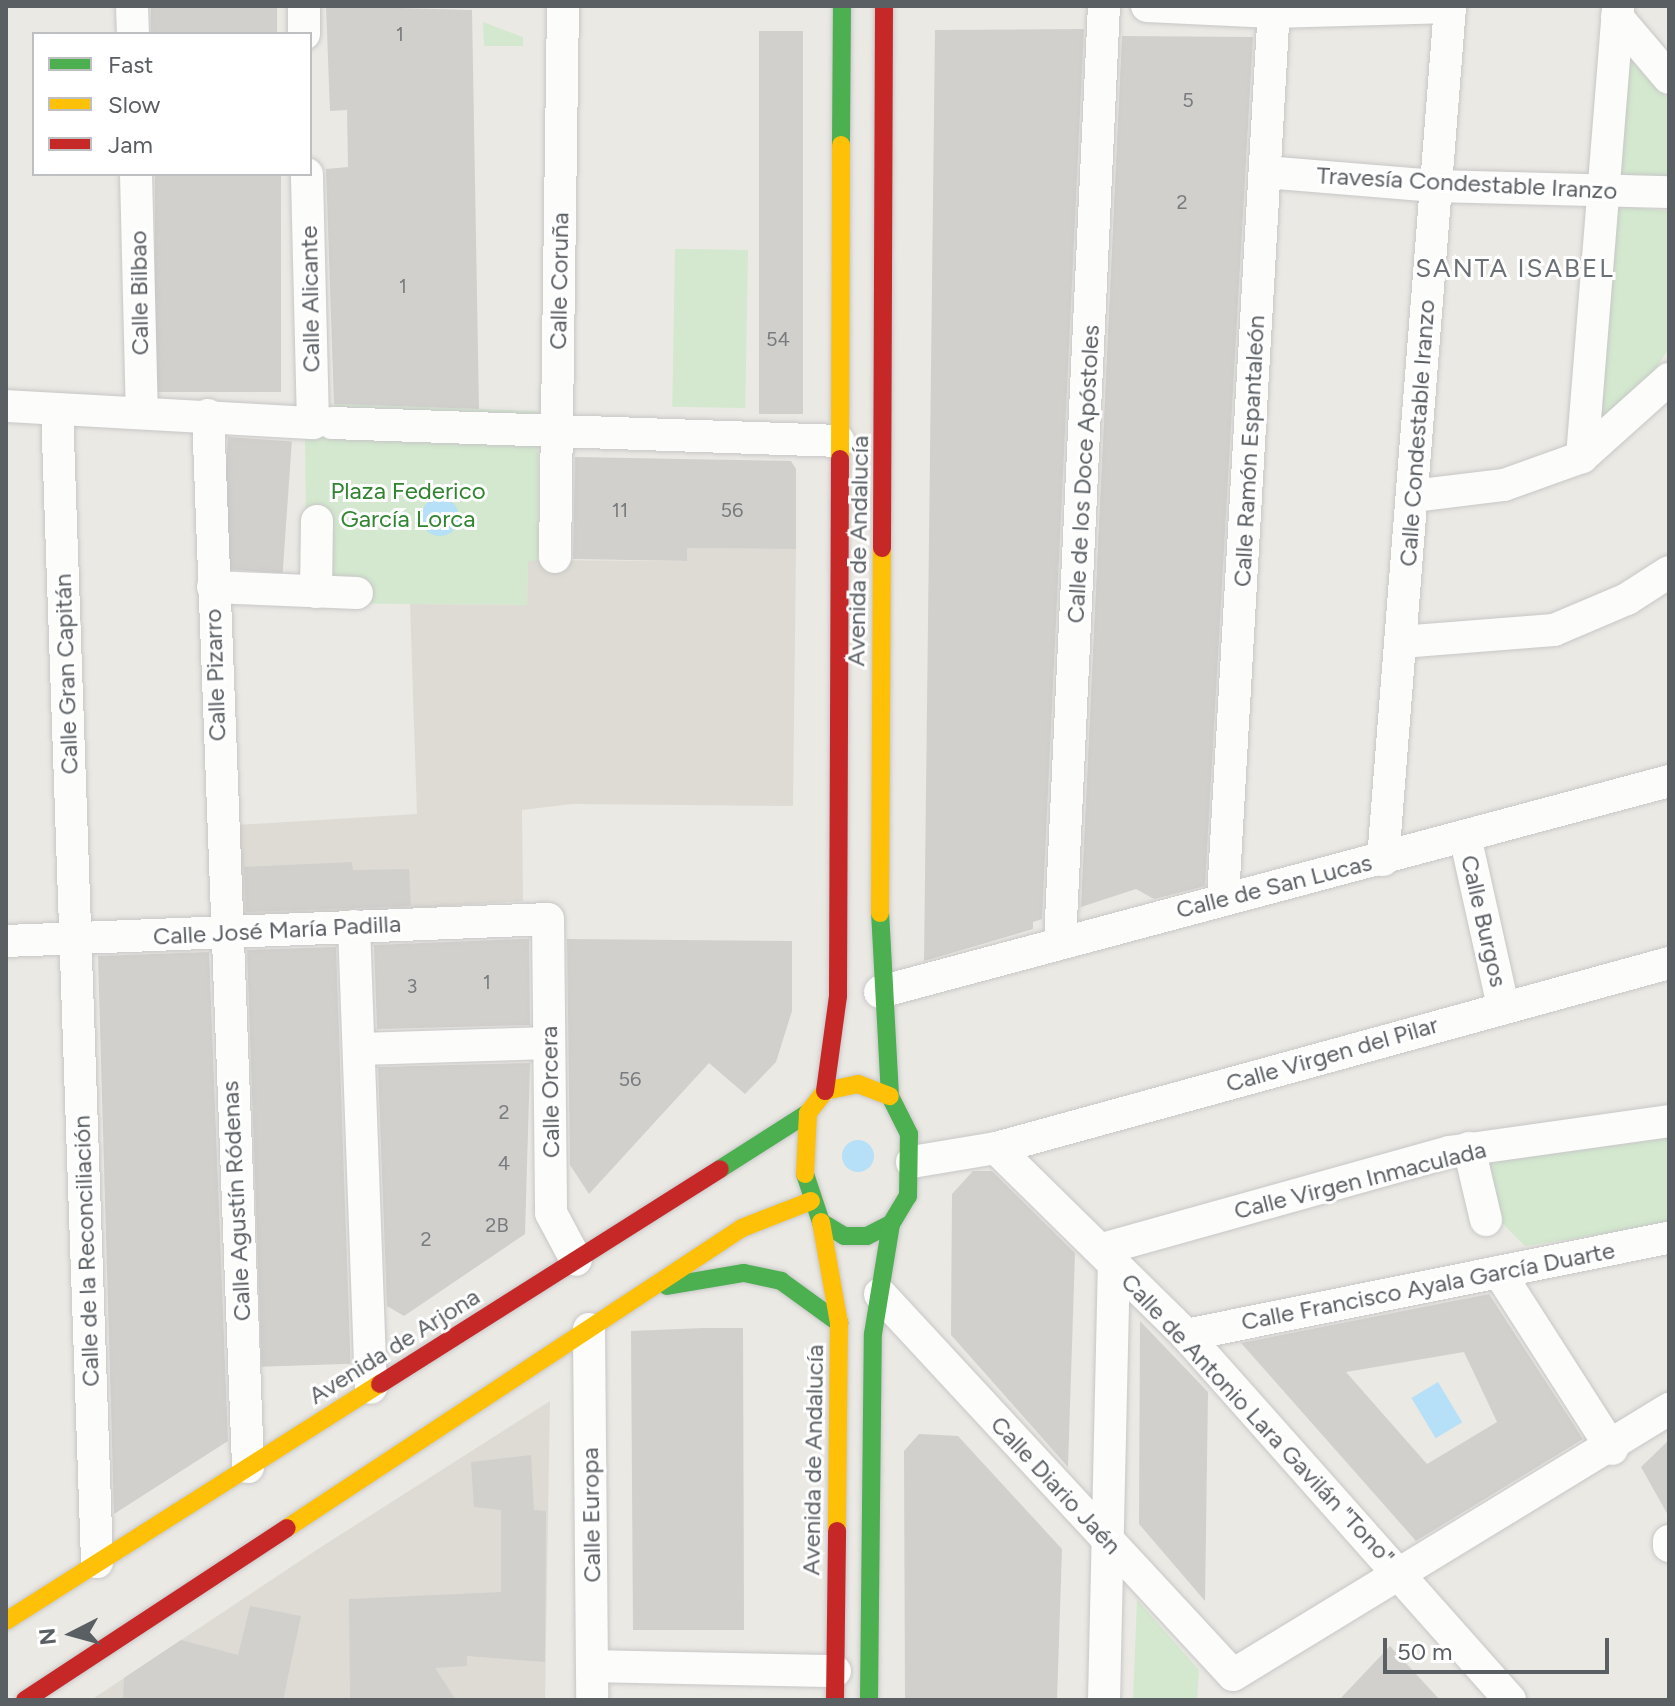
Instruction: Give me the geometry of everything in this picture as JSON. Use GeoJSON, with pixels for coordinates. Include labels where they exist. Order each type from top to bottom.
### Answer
{"type":"FeatureCollection","features":[{"type":"Feature","properties":{"kind":"main road","name":"Avenida de Andalucía"},"geometry":{"type":"LineString","coordinates":[[825,1091],[838,996],[842,6]]}},
{"type":"Feature","properties":{"kind":"main road","name":"Avenida de Andalucía"},"geometry":{"type":"LineString","coordinates":[[884,6],[880,992],[890,1096]]}},
{"type":"Feature","properties":{"kind":"main road"},"geometry":{"type":"LineString","coordinates":[[869,1700],[873,1334],[891,1224],[908,1196],[912,1162],[909,1134],[890,1096],[858,1084],[825,1091],[808,1113],[804,1169],[811,1201],[821,1222],[844,1236],[867,1236],[891,1224]]}},
{"type":"Feature","properties":{"kind":"main road","name":"Avenida de Arjona"},"geometry":{"type":"LineString","coordinates":[[6,1621],[808,1113]]}},
{"type":"Feature","properties":{"kind":"main road"},"geometry":{"type":"LineString","coordinates":[[25,1700],[742,1228],[811,1201]]}},
{"type":"Feature","properties":{"kind":"main road","name":"Avenida de Andalucía"},"geometry":{"type":"LineString","coordinates":[[821,1222],[839,1323],[835,1686]]}},
{"type":"Feature","properties":{"kind":"main road"},"geometry":{"type":"LineString","coordinates":[[653,1288],[755,1275],[781,1281],[839,1323]]}},
{"type":"Feature","properties":{"kind":"street"},"geometry":{"type":"LineString","coordinates":[[132,6],[133,32]]}},
{"type":"Feature","properties":{"kind":"street"},"geometry":{"type":"LineString","coordinates":[[304,6],[304,32]]}},
{"type":"Feature","properties":{"kind":"street","name":"Calle Coruña"},"geometry":{"type":"LineString","coordinates":[[555,557],[563,6]]}},
{"type":"Feature","properties":{"kind":"street","name":"Calle de los Doce Apóstoles"},"geometry":{"type":"LineString","coordinates":[[1060,942],[1104,6]]}},
{"type":"Feature","properties":{"kind":"street"},"geometry":{"type":"LineString","coordinates":[[1147,6],[1274,9],[1450,6]]}},
{"type":"Feature","properties":{"kind":"street","name":"Calle Condestable Iranzo"},"geometry":{"type":"LineString","coordinates":[[1383,860],[1450,6]]}},
{"type":"Feature","properties":{"kind":"street","name":"Calle Ramón Espantaleón"},"geometry":{"type":"LineString","coordinates":[[1223,897],[1274,9]]}},
{"type":"Feature","properties":{"kind":"street"},"geometry":{"type":"LineString","coordinates":[[1617,12],[1669,78]]}},
{"type":"Feature","properties":{"kind":"street"},"geometry":{"type":"LineString","coordinates":[[1582,457],[1617,12]]}},
{"type":"Feature","properties":{"kind":"street","name":"Travesía Condestable Iranzo"},"geometry":{"type":"LineString","coordinates":[[1265,172],[1435,186],[1669,192]]}},
{"type":"Feature","properties":{"kind":"street","name":"Calle Bilbao"},"geometry":{"type":"LineString","coordinates":[[136,176],[142,412]]}},
{"type":"Feature","properties":{"kind":"street","name":"Calle Alicante"},"geometry":{"type":"LineString","coordinates":[[307,176],[323,423]]}},
{"type":"Feature","properties":{"kind":"street"},"geometry":{"type":"LineString","coordinates":[[1413,496],[1504,485],[1582,457],[1669,379]]}},
{"type":"Feature","properties":{"kind":"street"},"geometry":{"type":"LineString","coordinates":[[6,406],[557,435],[839,441]]}},
{"type":"Feature","properties":{"kind":"street","name":"Calle Gran Capitán"},"geometry":{"type":"LineString","coordinates":[[57,409],[75,939]]}},
{"type":"Feature","properties":{"kind":"street","name":"Calle Pizarro"},"geometry":{"type":"LineString","coordinates":[[208,415],[223,934]]}},
{"type":"Feature","properties":{"kind":"street"},"geometry":{"type":"LineString","coordinates":[[316,592],[317,521]]}},
{"type":"Feature","properties":{"kind":"street"},"geometry":{"type":"LineString","coordinates":[[1401,642],[1554,630],[1627,599],[1669,572]]}},
{"type":"Feature","properties":{"kind":"street"},"geometry":{"type":"LineString","coordinates":[[213,587],[357,593]]}},
{"type":"Feature","properties":{"kind":"street","name":"Calle de San Lucas"},"geometry":{"type":"LineString","coordinates":[[880,992],[1223,897],[1383,860],[1669,781]]}},
{"type":"Feature","properties":{"kind":"street","name":"Calle Burgos"},"geometry":{"type":"LineString","coordinates":[[1465,836],[1503,1006]]}},
{"type":"Feature","properties":{"kind":"street","name":"Calle José María Padilla"},"geometry":{"type":"LineString","coordinates":[[6,941],[548,919]]}},
{"type":"Feature","properties":{"kind":"street","name":"Calle Orcera"},"geometry":{"type":"LineString","coordinates":[[548,919],[551,1213],[576,1260]]}},
{"type":"Feature","properties":{"kind":"street"},"geometry":{"type":"LineString","coordinates":[[354,926],[371,1388]]}},
{"type":"Feature","properties":{"kind":"street","name":"Calle Agustín Ródenas"},"geometry":{"type":"LineString","coordinates":[[223,934],[248,1467]]}},
{"type":"Feature","properties":{"kind":"street","name":"Calle de la Reconciliación"},"geometry":{"type":"LineString","coordinates":[[75,939],[97,1562]]}},
{"type":"Feature","properties":{"kind":"street","name":"Calle Virgen del Pilar"},"geometry":{"type":"LineString","coordinates":[[912,1162],[996,1148],[1503,1006],[1669,963]]}},
{"type":"Feature","properties":{"kind":"street"},"geometry":{"type":"LineString","coordinates":[[360,1049],[549,1043]]}},
{"type":"Feature","properties":{"kind":"street","name":"Calle Virgen Inmaculada"},"geometry":{"type":"LineString","coordinates":[[1108,1256],[1469,1148],[1669,1121]]}},
{"type":"Feature","properties":{"kind":"street","name":"Calle de Antonio Lara Gavilán \"Tono\""},"geometry":{"type":"LineString","coordinates":[[996,1148],[1186,1335],[1510,1700]]}},
{"type":"Feature","properties":{"kind":"street"},"geometry":{"type":"LineString","coordinates":[[1469,1148],[1486,1220]]}},
{"type":"Feature","properties":{"kind":"street","name":"Calle Francisco Ayala García Duarte"},"geometry":{"type":"LineString","coordinates":[[1186,1335],[1669,1238]]}},
{"type":"Feature","properties":{"kind":"street"},"geometry":{"type":"LineString","coordinates":[[1104,1700],[1109,1543],[1108,1256]]}},
{"type":"Feature","properties":{"kind":"street"},"geometry":{"type":"LineString","coordinates":[[1499,1272],[1612,1449]]}},
{"type":"Feature","properties":{"kind":"street","name":"Calle Diario Jaén"},"geometry":{"type":"LineString","coordinates":[[880,1294],[1109,1543],[1232,1688]]}},
{"type":"Feature","properties":{"kind":"street","name":"Calle Europa"},"geometry":{"type":"LineString","coordinates":[[589,1329],[592,1700]]}},
{"type":"Feature","properties":{"kind":"street"},"geometry":{"type":"LineString","coordinates":[[1232,1688],[1401,1575],[1612,1449],[1669,1409]]}},
{"type":"Feature","properties":{"kind":"street"},"geometry":{"type":"LineString","coordinates":[[593,1666],[835,1686]]}},
{"type":"Feature","properties":{"kind":"shaded area"},"geometry":{"type":"Polygon","coordinates":[[[687,548],[796,549],[793,806],[572,804],[522,810],[523,901],[242,919],[236,825],[417,814],[410,604],[527,605],[528,560],[687,561],[687,548]]]}},
{"type":"Feature","properties":{"kind":"shaded area"},"geometry":{"type":"Polygon","coordinates":[[[550,1401],[545,1700],[91,1700],[321,1547],[550,1401]]]}},
{"type":"Feature","properties":{"kind":"green space"},"geometry":{"type":"Polygon","coordinates":[[[483,22],[523,37],[523,46],[484,46],[483,22]]]}},
{"type":"Feature","properties":{"kind":"green space"},"geometry":{"type":"Polygon","coordinates":[[[1623,46],[1669,100],[1669,192],[1603,189],[1623,46]]]}},
{"type":"Feature","properties":{"kind":"green space"},"geometry":{"type":"Polygon","coordinates":[[[1620,206],[1669,211],[1669,348],[1640,394],[1583,446],[1600,218],[1620,206]]]}},
{"type":"Feature","properties":{"kind":"green space"},"geometry":{"type":"Polygon","coordinates":[[[675,249],[748,250],[745,408],[672,407],[675,249]]]}},
{"type":"Feature","properties":{"kind":"green space","name":"Plaza Federico García Lorca"},"geometry":{"type":"Polygon","coordinates":[[[334,404],[538,411],[538,560],[528,561],[527,605],[307,603],[305,436],[335,437],[334,404]]]}},
{"type":"Feature","properties":{"kind":"green space"},"geometry":{"type":"Polygon","coordinates":[[[1669,1128],[1669,1224],[1525,1246],[1495,1216],[1484,1158],[1669,1128]]]}},
{"type":"Feature","properties":{"kind":"green space"},"geometry":{"type":"Polygon","coordinates":[[[1137,1600],[1199,1670],[1197,1700],[1133,1700],[1137,1600]]]}},
{"type":"Feature","properties":{"kind":"water"},"geometry":{"type":"Polygon","coordinates":[[[440,498],[453,504],[459,517],[453,530],[440,536],[427,530],[421,517],[427,504],[440,498]]]}},
{"type":"Feature","properties":{"kind":"water"},"geometry":{"type":"Polygon","coordinates":[[[858,1140],[869,1145],[874,1156],[869,1167],[858,1172],[847,1167],[842,1156],[847,1145],[858,1140]]]}},
{"type":"Feature","properties":{"kind":"water"},"geometry":{"type":"Polygon","coordinates":[[[1438,1382],[1462,1422],[1436,1438],[1411,1398],[1438,1382]]]}},
{"type":"Feature","properties":{"kind":"building"},"geometry":{"type":"Polygon","coordinates":[[[151,6],[277,6],[277,32],[151,32],[151,6]]]}},
{"type":"Feature","properties":{"kind":"building"},"geometry":{"type":"Polygon","coordinates":[[[326,6],[472,10],[479,409],[334,404],[326,169],[348,167],[347,110],[330,111],[326,6]]]}},
{"type":"Feature","properties":{"kind":"building"},"geometry":{"type":"Polygon","coordinates":[[[1084,29],[1042,919],[1033,922],[1033,929],[924,961],[935,30],[1084,29]]]}},
{"type":"Feature","properties":{"kind":"building"},"geometry":{"type":"Polygon","coordinates":[[[759,31],[803,31],[803,414],[759,414],[759,31]]]}},
{"type":"Feature","properties":{"kind":"building"},"geometry":{"type":"Polygon","coordinates":[[[1122,36],[1253,37],[1205,886],[1154,899],[1136,889],[1081,907],[1122,36]]]}},
{"type":"Feature","properties":{"kind":"building"},"geometry":{"type":"Polygon","coordinates":[[[155,176],[281,176],[281,392],[155,392],[155,176]]]}},
{"type":"Feature","properties":{"kind":"building"},"geometry":{"type":"Polygon","coordinates":[[[228,437],[292,441],[283,573],[219,569],[228,437]]]}},
{"type":"Feature","properties":{"kind":"building"},"geometry":{"type":"Polygon","coordinates":[[[575,457],[791,461],[796,469],[796,549],[687,548],[687,561],[573,559],[575,457]]]}},
{"type":"Feature","properties":{"kind":"building"},"geometry":{"type":"Polygon","coordinates":[[[352,862],[353,870],[409,869],[411,906],[246,912],[244,867],[352,862]]]}},
{"type":"Feature","properties":{"kind":"building"},"geometry":{"type":"Polygon","coordinates":[[[529,939],[530,1025],[377,1029],[374,945],[529,939]]]}},
{"type":"Feature","properties":{"kind":"building"},"geometry":{"type":"Polygon","coordinates":[[[567,939],[792,941],[792,1011],[776,1062],[745,1094],[709,1063],[589,1194],[570,1165],[567,939]]]}},
{"type":"Feature","properties":{"kind":"building"},"geometry":{"type":"Polygon","coordinates":[[[336,947],[351,1364],[262,1367],[247,950],[336,947]]]}},
{"type":"Feature","properties":{"kind":"building"},"geometry":{"type":"Polygon","coordinates":[[[209,952],[228,1441],[114,1514],[98,956],[209,952]]]}},
{"type":"Feature","properties":{"kind":"building"},"geometry":{"type":"Polygon","coordinates":[[[530,1063],[525,1234],[404,1316],[387,1306],[378,1067],[530,1063]]]}},
{"type":"Feature","properties":{"kind":"building"},"geometry":{"type":"Polygon","coordinates":[[[973,1171],[992,1171],[1075,1253],[1068,1467],[951,1335],[952,1194],[973,1171]]]}},
{"type":"Feature","properties":{"kind":"building"},"geometry":{"type":"Polygon","coordinates":[[[1489,1294],[1583,1439],[1416,1541],[1241,1343],[1489,1294]],[[1464,1352],[1346,1372],[1427,1464],[1497,1422],[1464,1352]]]}},
{"type":"Feature","properties":{"kind":"building"},"geometry":{"type":"Polygon","coordinates":[[[1140,1321],[1208,1392],[1205,1601],[1139,1524],[1140,1321]]]}},
{"type":"Feature","properties":{"kind":"building"},"geometry":{"type":"Polygon","coordinates":[[[743,1328],[744,1630],[633,1630],[631,1331],[743,1328]]]}},
{"type":"Feature","properties":{"kind":"building"},"geometry":{"type":"Polygon","coordinates":[[[919,1434],[958,1436],[1062,1549],[1057,1700],[905,1700],[904,1451],[919,1434]]]}},
{"type":"Feature","properties":{"kind":"building"},"geometry":{"type":"Polygon","coordinates":[[[1669,1440],[1669,1517],[1641,1467],[1669,1440]]]}},
{"type":"Feature","properties":{"kind":"building"},"geometry":{"type":"Polygon","coordinates":[[[531,1455],[534,1510],[546,1511],[545,1662],[467,1656],[467,1666],[435,1668],[456,1700],[350,1700],[349,1599],[501,1592],[501,1510],[474,1507],[471,1462],[531,1455]]]}},
{"type":"Feature","properties":{"kind":"building"},"geometry":{"type":"Polygon","coordinates":[[[250,1606],[301,1616],[283,1700],[123,1700],[124,1678],[181,1640],[238,1655],[250,1606]]]}},
{"type":"Feature","properties":{"kind":"building"},"geometry":{"type":"Polygon","coordinates":[[[1390,1646],[1440,1700],[1339,1700],[1390,1646]]]}},
{"type":"Feature","properties":{"kind":"traffic: fast"},"geometry":{"type":"LineString","coordinates":[[841,145],[842,6]]}},
{"type":"Feature","properties":{"kind":"traffic: fast"},"geometry":{"type":"LineString","coordinates":[[805,1174],[821,1222],[844,1236],[867,1236],[891,1224],[908,1196],[909,1134],[890,1096],[880,913]]}},
{"type":"Feature","properties":{"kind":"traffic: fast"},"geometry":{"type":"LineString","coordinates":[[720,1169],[808,1113]]}},
{"type":"Feature","properties":{"kind":"traffic: fast"},"geometry":{"type":"LineString","coordinates":[[869,1700],[873,1334],[891,1224]]}},
{"type":"Feature","properties":{"kind":"traffic: fast"},"geometry":{"type":"LineString","coordinates":[[667,1286],[744,1273],[781,1281],[839,1323]]}},
{"type":"Feature","properties":{"kind":"traffic: slow"},"geometry":{"type":"LineString","coordinates":[[840,459],[841,145]]}},
{"type":"Feature","properties":{"kind":"traffic: slow"},"geometry":{"type":"LineString","coordinates":[[880,913],[882,548]]}},
{"type":"Feature","properties":{"kind":"traffic: slow"},"geometry":{"type":"LineString","coordinates":[[805,1174],[808,1113],[825,1091],[858,1084],[890,1096]]}},
{"type":"Feature","properties":{"kind":"traffic: slow"},"geometry":{"type":"LineString","coordinates":[[287,1528],[742,1228],[811,1201]]}},
{"type":"Feature","properties":{"kind":"traffic: slow"},"geometry":{"type":"LineString","coordinates":[[821,1222],[839,1323],[837,1531]]}},
{"type":"Feature","properties":{"kind":"traffic: slow"},"geometry":{"type":"LineString","coordinates":[[6,1621],[380,1384]]}},
{"type":"Feature","properties":{"kind":"traffic: jam"},"geometry":{"type":"LineString","coordinates":[[882,548],[884,6]]}},
{"type":"Feature","properties":{"kind":"traffic: jam"},"geometry":{"type":"LineString","coordinates":[[825,1091],[838,996],[840,459]]}},
{"type":"Feature","properties":{"kind":"traffic: jam"},"geometry":{"type":"LineString","coordinates":[[380,1384],[720,1169]]}},
{"type":"Feature","properties":{"kind":"traffic: jam"},"geometry":{"type":"LineString","coordinates":[[25,1700],[287,1528]]}},
{"type":"Feature","properties":{"kind":"traffic: jam"},"geometry":{"type":"LineString","coordinates":[[835,1700],[837,1531]]}},
{"type":"Feature","properties":{"kind":"district","name":"SANTA ISABEL"},"geometry":{"type":"Point","coordinates":[1515,269]}}]}
